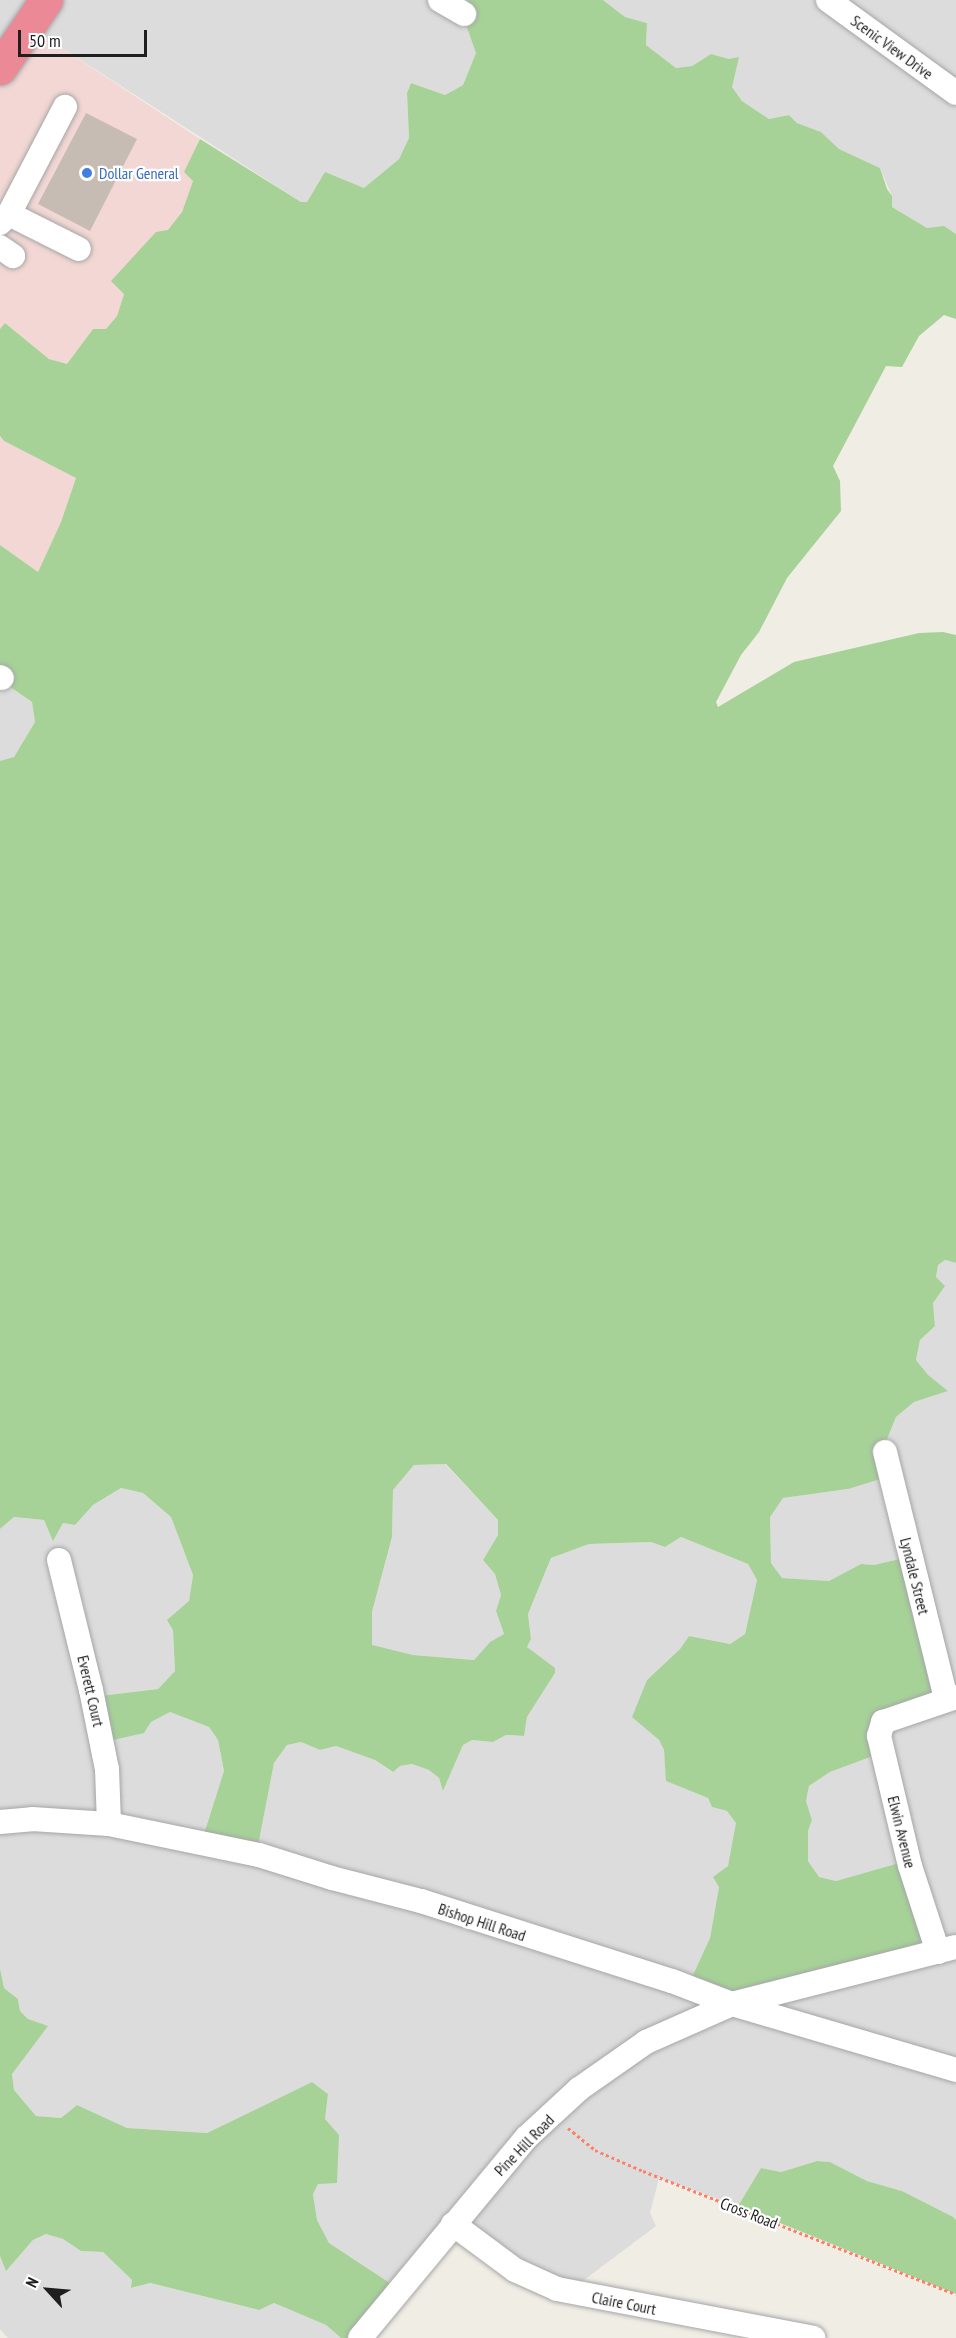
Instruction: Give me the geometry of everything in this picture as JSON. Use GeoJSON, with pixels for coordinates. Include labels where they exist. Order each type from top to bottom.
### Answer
{"type":"FeatureCollection","features":[{"type":"Feature","properties":{"kind":"highway"},"geometry":{"type":"LineString","coordinates":[[1,63],[46,0]]}},
{"type":"Feature","properties":{"kind":"street"},"geometry":{"type":"LineString","coordinates":[[440,0],[464,14]]}},
{"type":"Feature","properties":{"kind":"street","name":"Scenic View Drive"},"geometry":{"type":"LineString","coordinates":[[828,0],[956,93]]}},
{"type":"Feature","properties":{"kind":"street"},"geometry":{"type":"LineString","coordinates":[[65,107],[5,218],[79,249]]}},
{"type":"Feature","properties":{"kind":"street","name":"Lyndale Street"},"geometry":{"type":"LineString","coordinates":[[885,1452],[951,1698]]}},
{"type":"Feature","properties":{"kind":"street","name":"Everett Court"},"geometry":{"type":"LineString","coordinates":[[59,1560],[91,1690],[107,1769],[109,1824]]}},
{"type":"Feature","properties":{"kind":"street","name":"Elwin Avenue"},"geometry":{"type":"LineString","coordinates":[[947,1949],[910,1866],[879,1736],[884,1722],[951,1698]]}},
{"type":"Feature","properties":{"kind":"street","name":"Bishop Hill Road"},"geometry":{"type":"LineString","coordinates":[[0,1822],[32,1819],[109,1824],[259,1855],[421,1902],[672,1981],[732,2004]]}},
{"type":"Feature","properties":{"kind":"street"},"geometry":{"type":"LineString","coordinates":[[732,2004],[947,1949]]}},
{"type":"Feature","properties":{"kind":"street"},"geometry":{"type":"LineString","coordinates":[[732,2004],[956,2070]]}},
{"type":"Feature","properties":{"kind":"street","name":"Pine Hill Road"},"geometry":{"type":"LineString","coordinates":[[360,2338],[527,2137],[579,2090],[646,2042],[732,2004]]}},
{"type":"Feature","properties":{"kind":"street","name":"Claire Court"},"geometry":{"type":"LineString","coordinates":[[453,2224],[515,2270],[557,2289],[813,2338]]}},
{"type":"Feature","properties":{"kind":"path","name":"Cross Road"},"geometry":{"type":"LineString","coordinates":[[552,2115],[595,2150],[633,2167],[956,2294]]}},
{"type":"Feature","properties":{"kind":"shaded area"},"geometry":{"type":"Polygon","coordinates":[[[0,0],[468,0],[461,11],[476,53],[463,85],[445,95],[411,83],[407,93],[409,138],[399,159],[364,188],[325,173],[307,202],[301,202],[39,33],[0,59],[0,0]]]}},
{"type":"Feature","properties":{"kind":"shaded area"},"geometry":{"type":"Polygon","coordinates":[[[603,0],[956,0],[956,234],[944,227],[927,228],[892,207],[892,196],[880,168],[839,149],[821,132],[797,123],[789,115],[769,119],[742,101],[732,87],[729,59],[711,54],[692,66],[676,68],[646,45],[647,23],[625,17],[603,0]]]}},
{"type":"Feature","properties":{"kind":"shaded area"},"geometry":{"type":"Polygon","coordinates":[[[39,33],[200,139],[185,171],[193,181],[182,212],[124,294],[117,316],[106,329],[93,329],[67,364],[49,359],[5,323],[0,329],[0,76],[39,33]]]}},
{"type":"Feature","properties":{"kind":"shaded area"},"geometry":{"type":"Polygon","coordinates":[[[0,436],[4,441],[76,478],[61,522],[38,572],[0,545],[0,436]]]}},
{"type":"Feature","properties":{"kind":"shaded area"},"geometry":{"type":"Polygon","coordinates":[[[0,680],[32,702],[35,722],[14,757],[5,761],[0,761],[0,680]]]}},
{"type":"Feature","properties":{"kind":"shaded area"},"geometry":{"type":"Polygon","coordinates":[[[945,1260],[956,1263],[956,2220],[902,2191],[867,2181],[830,2162],[817,2161],[781,2172],[761,2168],[738,2206],[659,2178],[650,2213],[656,2226],[580,2283],[538,2272],[458,2215],[396,2287],[329,2243],[317,2220],[313,2194],[333,2130],[325,2119],[328,2094],[312,2082],[207,2133],[127,2128],[77,2105],[61,2118],[36,2116],[14,2090],[12,2074],[28,2019],[20,2011],[18,1999],[4,1988],[0,1967],[0,1529],[14,1517],[44,1520],[53,1540],[63,1523],[75,1525],[93,1505],[121,1488],[143,1493],[171,1517],[193,1575],[189,1601],[173,1630],[175,1671],[158,1689],[100,1696],[144,1733],[151,1722],[170,1712],[209,1727],[218,1740],[224,1771],[202,1839],[257,1851],[274,1763],[287,1745],[301,1742],[320,1750],[336,1746],[375,1760],[392,1772],[400,1766],[412,1764],[429,1770],[439,1778],[443,1791],[463,1745],[472,1740],[493,1742],[506,1735],[524,1736],[527,1717],[555,1673],[527,1647],[531,1639],[528,1614],[551,1558],[589,1544],[651,1542],[665,1547],[681,1537],[748,1564],[757,1580],[745,1634],[730,1644],[689,1636],[680,1649],[647,1680],[633,1717],[659,1740],[664,1750],[667,1781],[708,1798],[712,1807],[727,1811],[737,1823],[733,1853],[719,1887],[710,1938],[690,1984],[906,1861],[836,1881],[818,1877],[808,1861],[808,1831],[812,1820],[806,1801],[809,1786],[830,1772],[881,1753],[908,1557],[874,1565],[861,1564],[829,1581],[782,1578],[771,1563],[770,1516],[783,1498],[848,1489],[883,1449],[896,1417],[914,1402],[948,1391],[927,1375],[916,1360],[920,1340],[935,1326],[933,1303],[936,1277],[938,1264],[945,1260]]]}},
{"type":"Feature","properties":{"kind":"shaded area"},"geometry":{"type":"Polygon","coordinates":[[[445,1464],[498,1520],[498,1535],[483,1560],[495,1573],[501,1595],[496,1611],[504,1634],[490,1642],[474,1660],[413,1655],[372,1646],[372,1612],[392,1537],[393,1490],[414,1465],[445,1464]]]}},
{"type":"Feature","properties":{"kind":"shaded area"},"geometry":{"type":"Polygon","coordinates":[[[46,2234],[63,2239],[81,2251],[103,2252],[132,2280],[132,2288],[149,2283],[258,2310],[274,2303],[326,2325],[341,2338],[8,2338],[0,2329],[0,2256],[6,2270],[33,2240],[46,2234]]]}},
{"type":"Feature","properties":{"kind":"green space"},"geometry":{"type":"Polygon","coordinates":[[[468,0],[603,0],[625,17],[647,23],[646,45],[676,68],[692,66],[711,54],[729,59],[739,57],[732,87],[742,101],[769,119],[789,115],[797,123],[821,132],[839,149],[880,168],[887,189],[892,196],[892,207],[927,228],[944,226],[956,234],[956,319],[944,315],[919,336],[902,367],[886,366],[833,466],[840,481],[841,511],[787,578],[759,632],[741,655],[716,702],[718,707],[794,662],[919,633],[943,632],[956,635],[956,1263],[945,1260],[938,1265],[936,1277],[945,1286],[933,1303],[935,1326],[920,1340],[916,1360],[928,1375],[948,1391],[914,1402],[896,1417],[883,1449],[887,1477],[848,1489],[783,1498],[770,1517],[771,1563],[782,1578],[829,1581],[861,1564],[874,1565],[908,1557],[944,1697],[885,1720],[881,1753],[830,1772],[809,1786],[806,1801],[812,1820],[808,1831],[808,1861],[819,1877],[836,1881],[906,1861],[936,1949],[759,1997],[689,1984],[710,1938],[719,1887],[713,1877],[728,1866],[736,1823],[727,1811],[712,1807],[708,1798],[666,1781],[664,1750],[659,1740],[632,1717],[647,1680],[680,1649],[689,1636],[730,1644],[745,1634],[757,1580],[748,1564],[681,1537],[665,1547],[651,1542],[589,1544],[551,1558],[528,1614],[531,1639],[527,1647],[555,1668],[555,1673],[527,1717],[524,1736],[506,1735],[493,1742],[472,1740],[463,1745],[443,1791],[439,1778],[429,1770],[412,1764],[400,1766],[393,1772],[375,1760],[336,1746],[320,1750],[301,1742],[287,1745],[274,1763],[257,1851],[202,1840],[224,1771],[218,1740],[209,1727],[170,1712],[151,1722],[144,1733],[104,1742],[100,1696],[158,1689],[175,1671],[173,1630],[167,1620],[189,1601],[193,1575],[171,1517],[143,1493],[121,1488],[93,1505],[75,1525],[63,1523],[53,1541],[44,1520],[14,1517],[0,1529],[0,761],[14,757],[35,722],[32,702],[0,680],[0,545],[38,572],[61,522],[76,478],[4,441],[0,436],[0,329],[5,323],[49,359],[67,364],[93,329],[106,329],[117,316],[124,294],[111,281],[156,232],[168,230],[182,212],[193,181],[184,172],[200,139],[301,202],[307,202],[325,172],[364,188],[399,159],[409,138],[407,93],[411,83],[445,95],[463,85],[476,53],[461,11],[468,0]],[[446,1464],[414,1465],[393,1490],[392,1537],[372,1612],[372,1645],[413,1655],[474,1660],[490,1642],[504,1634],[496,1611],[501,1595],[495,1574],[483,1560],[498,1535],[498,1520],[446,1464]]]}},
{"type":"Feature","properties":{"kind":"green space"},"geometry":{"type":"Polygon","coordinates":[[[0,1968],[4,1988],[18,1999],[20,2011],[28,2019],[48,2026],[12,2074],[14,2090],[36,2116],[61,2118],[77,2105],[127,2128],[207,2133],[312,2082],[328,2094],[325,2119],[339,2135],[337,2183],[318,2184],[313,2194],[317,2220],[329,2243],[396,2287],[358,2338],[341,2338],[326,2325],[274,2303],[259,2310],[150,2283],[131,2288],[132,2280],[103,2252],[81,2251],[63,2239],[46,2234],[33,2240],[6,2271],[0,2256],[0,1968]]]}},
{"type":"Feature","properties":{"kind":"green space"},"geometry":{"type":"Polygon","coordinates":[[[817,2161],[830,2162],[867,2181],[902,2191],[953,2217],[956,2220],[956,2294],[738,2206],[761,2168],[781,2172],[817,2161]]]}},
{"type":"Feature","properties":{"kind":"building"},"geometry":{"type":"Polygon","coordinates":[[[86,113],[137,139],[90,231],[38,204],[86,113]]]}},
{"type":"Feature","properties":{"kind":"place","name":"Dollar General"},"geometry":{"type":"Point","coordinates":[87,173]}}]}
